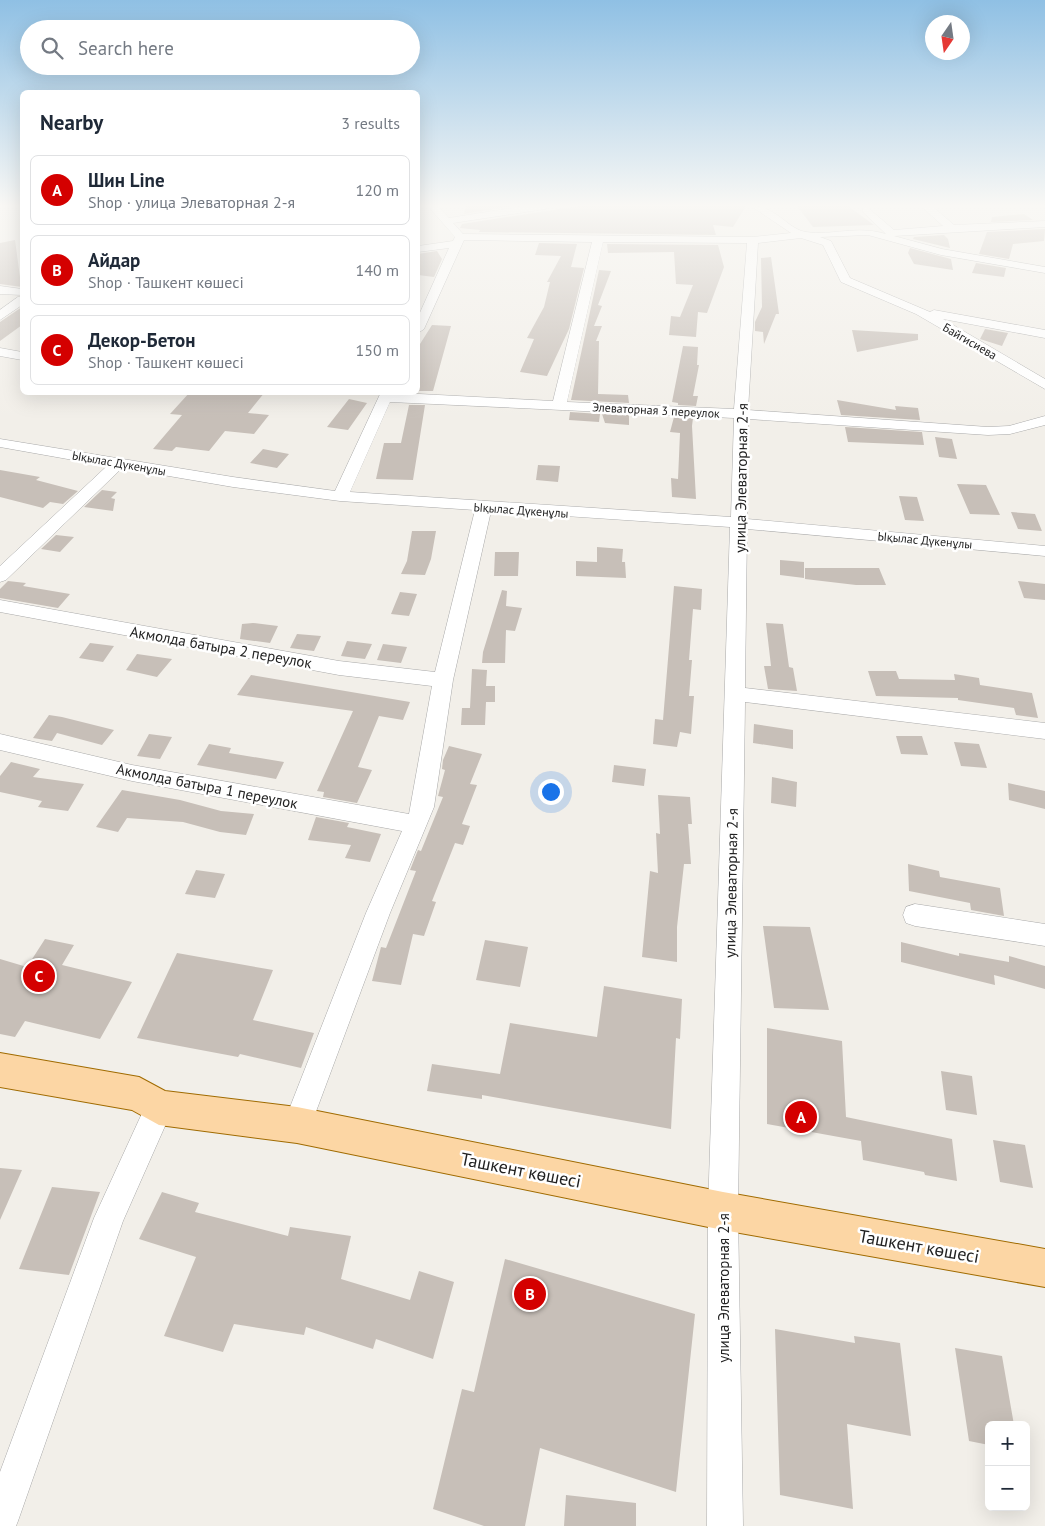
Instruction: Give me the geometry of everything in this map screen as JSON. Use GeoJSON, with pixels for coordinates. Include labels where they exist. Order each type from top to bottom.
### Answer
{"type":"FeatureCollection","features":[{"type":"Feature","properties":{"kind":"main road","name":"Ташкент көшесі"},"geometry":{"type":"LineString","coordinates":[[0,1070],[140,1094],[159,1108],[297,1125],[723,1211],[1045,1268]]}},
{"type":"Feature","properties":{"kind":"street"},"geometry":{"type":"LineString","coordinates":[[420,326],[441,277]]}},
{"type":"Feature","properties":{"kind":"street"},"geometry":{"type":"LineString","coordinates":[[559,406],[589,277]]}},
{"type":"Feature","properties":{"kind":"street","name":"улица Элеваторная 2-я"},"geometry":{"type":"LineString","coordinates":[[724,1526],[723,1211],[741,414],[750,277]]}},
{"type":"Feature","properties":{"kind":"street","name":"Байгисиева"},"geometry":{"type":"LineString","coordinates":[[844,277],[845,280],[920,311],[1045,385]]}},
{"type":"Feature","properties":{"kind":"street"},"geometry":{"type":"LineString","coordinates":[[0,290],[20,292]]}},
{"type":"Feature","properties":{"kind":"street"},"geometry":{"type":"LineString","coordinates":[[0,316],[20,301]]}},
{"type":"Feature","properties":{"kind":"street"},"geometry":{"type":"LineString","coordinates":[[920,311],[1045,334]]}},
{"type":"Feature","properties":{"kind":"street"},"geometry":{"type":"LineString","coordinates":[[0,352],[20,356]]}},
{"type":"Feature","properties":{"kind":"street"},"geometry":{"type":"LineString","coordinates":[[340,496],[387,395]]}},
{"type":"Feature","properties":{"kind":"street","name":"Элеваторная 3 переулок"},"geometry":{"type":"LineString","coordinates":[[387,395],[559,406],[741,414],[988,432],[1010,430],[1045,420]]}},
{"type":"Feature","properties":{"kind":"street","name":"Ықылас Дүкенұлы"},"geometry":{"type":"LineString","coordinates":[[0,443],[233,482],[340,496],[740,523],[1045,551]]}},
{"type":"Feature","properties":{"kind":"street"},"geometry":{"type":"LineString","coordinates":[[0,576],[118,463]]}},
{"type":"Feature","properties":{"kind":"street"},"geometry":{"type":"LineString","coordinates":[[297,1125],[378,913],[423,807],[443,680],[484,507]]}},
{"type":"Feature","properties":{"kind":"street","name":"Акмолда батыра 2 переулок"},"geometry":{"type":"LineString","coordinates":[[0,606],[339,668],[443,680]]}},
{"type":"Feature","properties":{"kind":"street"},"geometry":{"type":"LineString","coordinates":[[736,694],[1045,731]]}},
{"type":"Feature","properties":{"kind":"street","name":"Акмолда батыра 1 переулок"},"geometry":{"type":"LineString","coordinates":[[0,742],[132,773],[415,824]]}},
{"type":"Feature","properties":{"kind":"street"},"geometry":{"type":"LineString","coordinates":[[915,915],[1045,935]]}},
{"type":"Feature","properties":{"kind":"street"},"geometry":{"type":"LineString","coordinates":[[0,1520],[109,1218],[159,1108]]}},
{"type":"Feature","properties":{"kind":"building"},"geometry":{"type":"Polygon","coordinates":[[[0,277],[20,277],[20,287],[0,284],[0,277]]]}},
{"type":"Feature","properties":{"kind":"building"},"geometry":{"type":"Polygon","coordinates":[[[550,277],[582,277],[569,329],[547,376],[520,372],[534,339],[527,338],[544,307],[550,282],[547,282],[550,277]]]}},
{"type":"Feature","properties":{"kind":"building"},"geometry":{"type":"Polygon","coordinates":[[[597,277],[609,277],[598,305],[602,306],[594,326],[602,326],[596,341],[599,341],[598,394],[628,395],[629,403],[571,400],[597,277]]]}},
{"type":"Feature","properties":{"kind":"building"},"geometry":{"type":"Polygon","coordinates":[[[676,277],[720,277],[707,313],[698,312],[696,337],[669,335],[671,316],[680,317],[693,285],[676,284],[676,277]]]}},
{"type":"Feature","properties":{"kind":"building"},"geometry":{"type":"Polygon","coordinates":[[[761,277],[774,277],[779,314],[776,314],[764,344],[763,332],[755,331],[755,322],[762,307],[761,277]]]}},
{"type":"Feature","properties":{"kind":"building"},"geometry":{"type":"Polygon","coordinates":[[[20,308],[20,326],[0,341],[0,322],[20,308]]]}},
{"type":"Feature","properties":{"kind":"building"},"geometry":{"type":"Polygon","coordinates":[[[432,325],[451,326],[433,391],[420,391],[420,344],[432,325]]]}},
{"type":"Feature","properties":{"kind":"building"},"geometry":{"type":"Polygon","coordinates":[[[985,329],[1008,333],[1002,346],[980,339],[985,329]]]}},
{"type":"Feature","properties":{"kind":"building"},"geometry":{"type":"Polygon","coordinates":[[[852,330],[918,334],[918,340],[857,352],[852,330]]]}},
{"type":"Feature","properties":{"kind":"building"},"geometry":{"type":"Polygon","coordinates":[[[683,346],[698,347],[697,365],[699,365],[693,396],[698,396],[696,406],[678,405],[678,403],[672,402],[683,346]]]}},
{"type":"Feature","properties":{"kind":"building"},"geometry":{"type":"Polygon","coordinates":[[[187,395],[263,395],[248,413],[269,415],[254,434],[225,431],[209,451],[176,447],[172,451],[153,449],[182,415],[170,414],[187,395]]]}},
{"type":"Feature","properties":{"kind":"building"},"geometry":{"type":"Polygon","coordinates":[[[349,399],[367,403],[348,430],[327,427],[349,399]]]}},
{"type":"Feature","properties":{"kind":"building"},"geometry":{"type":"Polygon","coordinates":[[[837,400],[896,410],[895,406],[918,408],[920,420],[841,415],[837,400]]]}},
{"type":"Feature","properties":{"kind":"building"},"geometry":{"type":"Polygon","coordinates":[[[409,405],[425,405],[413,480],[376,479],[384,443],[401,443],[409,405]]]}},
{"type":"Feature","properties":{"kind":"building"},"geometry":{"type":"Polygon","coordinates":[[[570,412],[600,414],[599,422],[569,420],[570,412]]]}},
{"type":"Feature","properties":{"kind":"building"},"geometry":{"type":"Polygon","coordinates":[[[602,414],[629,415],[629,425],[605,423],[602,414]]]}},
{"type":"Feature","properties":{"kind":"building"},"geometry":{"type":"Polygon","coordinates":[[[674,417],[693,418],[696,499],[672,497],[671,478],[678,479],[680,433],[670,432],[674,417]]]}},
{"type":"Feature","properties":{"kind":"building"},"geometry":{"type":"Polygon","coordinates":[[[845,427],[922,432],[924,445],[848,442],[845,427]]]}},
{"type":"Feature","properties":{"kind":"building"},"geometry":{"type":"Polygon","coordinates":[[[935,437],[952,439],[957,459],[939,457],[935,437]]]}},
{"type":"Feature","properties":{"kind":"building"},"geometry":{"type":"Polygon","coordinates":[[[263,449],[289,454],[277,468],[250,463],[263,449]]]}},
{"type":"Feature","properties":{"kind":"building"},"geometry":{"type":"Polygon","coordinates":[[[538,465],[560,466],[558,482],[536,480],[538,465]]]}},
{"type":"Feature","properties":{"kind":"building"},"geometry":{"type":"Polygon","coordinates":[[[0,470],[40,477],[36,480],[78,491],[63,504],[50,502],[43,508],[0,497],[0,470]]]}},
{"type":"Feature","properties":{"kind":"building"},"geometry":{"type":"Polygon","coordinates":[[[957,484],[986,485],[1000,515],[970,514],[957,484]]]}},
{"type":"Feature","properties":{"kind":"building"},"geometry":{"type":"Polygon","coordinates":[[[102,490],[117,492],[111,498],[115,499],[113,511],[84,507],[102,490]]]}},
{"type":"Feature","properties":{"kind":"building"},"geometry":{"type":"Polygon","coordinates":[[[899,496],[917,497],[924,521],[905,520],[899,496]]]}},
{"type":"Feature","properties":{"kind":"building"},"geometry":{"type":"Polygon","coordinates":[[[1011,512],[1035,514],[1042,531],[1018,529],[1011,512]]]}},
{"type":"Feature","properties":{"kind":"building"},"geometry":{"type":"Polygon","coordinates":[[[412,531],[436,531],[431,559],[425,575],[401,574],[407,561],[412,531]]]}},
{"type":"Feature","properties":{"kind":"building"},"geometry":{"type":"Polygon","coordinates":[[[56,535],[74,537],[60,552],[41,549],[56,535]]]}},
{"type":"Feature","properties":{"kind":"building"},"geometry":{"type":"Polygon","coordinates":[[[597,547],[623,549],[622,562],[625,562],[626,578],[576,576],[576,561],[597,562],[597,547]]]}},
{"type":"Feature","properties":{"kind":"building"},"geometry":{"type":"Polygon","coordinates":[[[495,552],[519,552],[518,576],[494,576],[495,552]]]}},
{"type":"Feature","properties":{"kind":"building"},"geometry":{"type":"Polygon","coordinates":[[[780,560],[804,562],[804,578],[780,575],[780,560]]]}},
{"type":"Feature","properties":{"kind":"building"},"geometry":{"type":"Polygon","coordinates":[[[805,568],[879,568],[886,585],[856,585],[805,579],[805,568]]]}},
{"type":"Feature","properties":{"kind":"building"},"geometry":{"type":"Polygon","coordinates":[[[8,581],[26,583],[23,586],[70,594],[58,608],[0,598],[0,589],[8,581]]]}},
{"type":"Feature","properties":{"kind":"building"},"geometry":{"type":"Polygon","coordinates":[[[1018,581],[1045,584],[1045,600],[1024,598],[1018,581]]]}},
{"type":"Feature","properties":{"kind":"building"},"geometry":{"type":"Polygon","coordinates":[[[674,586],[702,589],[701,610],[693,609],[689,660],[692,660],[689,696],[694,696],[691,734],[680,732],[677,747],[653,744],[655,719],[663,720],[674,586]]]}},
{"type":"Feature","properties":{"kind":"building"},"geometry":{"type":"Polygon","coordinates":[[[502,590],[507,591],[506,606],[522,608],[515,631],[506,630],[505,663],[482,663],[483,652],[502,590]]]}},
{"type":"Feature","properties":{"kind":"building"},"geometry":{"type":"Polygon","coordinates":[[[400,592],[417,594],[409,616],[391,614],[400,592]]]}},
{"type":"Feature","properties":{"kind":"building"},"geometry":{"type":"Polygon","coordinates":[[[253,623],[278,626],[270,643],[240,639],[242,624],[253,623]]]}},
{"type":"Feature","properties":{"kind":"building"},"geometry":{"type":"Polygon","coordinates":[[[766,623],[783,624],[789,667],[793,668],[797,691],[768,689],[764,666],[771,666],[766,623]]]}},
{"type":"Feature","properties":{"kind":"building"},"geometry":{"type":"Polygon","coordinates":[[[297,634],[321,636],[314,651],[290,648],[297,634]]]}},
{"type":"Feature","properties":{"kind":"building"},"geometry":{"type":"Polygon","coordinates":[[[347,641],[372,644],[365,659],[341,656],[347,641]]]}},
{"type":"Feature","properties":{"kind":"building"},"geometry":{"type":"Polygon","coordinates":[[[90,643],[114,646],[103,662],[79,658],[90,643]]]}},
{"type":"Feature","properties":{"kind":"building"},"geometry":{"type":"Polygon","coordinates":[[[383,644],[407,647],[401,663],[377,660],[383,644]]]}},
{"type":"Feature","properties":{"kind":"building"},"geometry":{"type":"Polygon","coordinates":[[[137,654],[172,659],[157,677],[126,670],[137,654]]]}},
{"type":"Feature","properties":{"kind":"building"},"geometry":{"type":"Polygon","coordinates":[[[472,669],[487,670],[486,686],[495,686],[495,702],[486,702],[485,725],[461,725],[462,708],[470,708],[472,669]]]}},
{"type":"Feature","properties":{"kind":"building"},"geometry":{"type":"Polygon","coordinates":[[[868,671],[896,671],[899,679],[955,680],[954,674],[979,678],[980,685],[1032,693],[1038,718],[1016,715],[1014,708],[958,700],[958,698],[876,696],[868,671]]]}},
{"type":"Feature","properties":{"kind":"building"},"geometry":{"type":"Polygon","coordinates":[[[251,675],[410,702],[403,720],[379,716],[358,767],[372,770],[357,803],[323,797],[324,792],[317,791],[353,711],[237,695],[251,675]]]}},
{"type":"Feature","properties":{"kind":"building"},"geometry":{"type":"Polygon","coordinates":[[[49,715],[114,730],[102,745],[57,733],[52,741],[33,738],[49,715]]]}},
{"type":"Feature","properties":{"kind":"building"},"geometry":{"type":"Polygon","coordinates":[[[754,724],[793,730],[793,749],[753,743],[754,724]]]}},
{"type":"Feature","properties":{"kind":"building"},"geometry":{"type":"Polygon","coordinates":[[[149,734],[172,737],[160,759],[137,756],[149,734]]]}},
{"type":"Feature","properties":{"kind":"building"},"geometry":{"type":"Polygon","coordinates":[[[896,736],[922,736],[928,755],[901,754],[896,736]]]}},
{"type":"Feature","properties":{"kind":"building"},"geometry":{"type":"Polygon","coordinates":[[[954,742],[979,744],[987,768],[961,766],[954,742]]]}},
{"type":"Feature","properties":{"kind":"building"},"geometry":{"type":"Polygon","coordinates":[[[209,744],[231,748],[229,753],[284,762],[276,779],[197,765],[209,744]]]}},
{"type":"Feature","properties":{"kind":"building"},"geometry":{"type":"Polygon","coordinates":[[[449,746],[482,754],[470,784],[477,785],[462,824],[470,826],[463,845],[455,843],[432,901],[436,902],[424,936],[413,934],[401,985],[372,981],[381,947],[386,948],[416,871],[410,870],[418,850],[421,851],[443,797],[438,796],[445,770],[442,769],[443,760],[449,746]]]}},
{"type":"Feature","properties":{"kind":"building"},"geometry":{"type":"Polygon","coordinates":[[[11,762],[40,769],[33,777],[84,784],[68,811],[38,807],[42,801],[0,792],[0,776],[11,762]]]}},
{"type":"Feature","properties":{"kind":"building"},"geometry":{"type":"Polygon","coordinates":[[[614,765],[646,769],[644,786],[612,782],[614,765]]]}},
{"type":"Feature","properties":{"kind":"building"},"geometry":{"type":"Polygon","coordinates":[[[772,777],[797,782],[796,807],[771,803],[772,777]]]}},
{"type":"Feature","properties":{"kind":"building"},"geometry":{"type":"Polygon","coordinates":[[[1008,783],[1045,791],[1045,809],[1009,800],[1008,783]]]}},
{"type":"Feature","properties":{"kind":"building"},"geometry":{"type":"Polygon","coordinates":[[[122,790],[180,800],[221,811],[254,814],[246,835],[220,832],[183,822],[127,818],[118,832],[96,827],[122,790]]]}},
{"type":"Feature","properties":{"kind":"building"},"geometry":{"type":"Polygon","coordinates":[[[658,795],[690,797],[692,824],[688,824],[691,864],[684,864],[677,927],[677,962],[642,957],[650,871],[658,873],[656,833],[660,834],[658,795]]]}},
{"type":"Feature","properties":{"kind":"building"},"geometry":{"type":"Polygon","coordinates":[[[316,817],[349,823],[347,827],[381,834],[370,862],[345,858],[351,845],[308,840],[316,817]]]}},
{"type":"Feature","properties":{"kind":"building"},"geometry":{"type":"Polygon","coordinates":[[[908,864],[939,871],[940,877],[1000,888],[1004,916],[971,910],[970,903],[909,891],[908,864]]]}},
{"type":"Feature","properties":{"kind":"building"},"geometry":{"type":"Polygon","coordinates":[[[196,870],[225,874],[215,898],[185,894],[196,870]]]}},
{"type":"Feature","properties":{"kind":"building"},"geometry":{"type":"Polygon","coordinates":[[[763,926],[810,927],[829,1010],[774,1008],[763,926]]]}},
{"type":"Feature","properties":{"kind":"building"},"geometry":{"type":"Polygon","coordinates":[[[45,939],[74,945],[62,965],[132,982],[100,1039],[25,1021],[15,1037],[0,1034],[0,959],[27,967],[45,939]]]}},
{"type":"Feature","properties":{"kind":"building"},"geometry":{"type":"Polygon","coordinates":[[[485,940],[528,947],[520,987],[476,980],[485,940]]]}},
{"type":"Feature","properties":{"kind":"building"},"geometry":{"type":"Polygon","coordinates":[[[901,942],[959,956],[959,953],[1009,962],[1009,956],[1045,966],[1045,989],[994,975],[995,985],[901,962],[901,942]]]}},
{"type":"Feature","properties":{"kind":"building"},"geometry":{"type":"Polygon","coordinates":[[[177,953],[273,970],[253,1020],[314,1033],[301,1068],[240,1054],[238,1057],[137,1038],[177,953]]]}},
{"type":"Feature","properties":{"kind":"building"},"geometry":{"type":"Polygon","coordinates":[[[604,986],[682,999],[680,1039],[676,1038],[671,1129],[482,1095],[482,1099],[427,1091],[432,1064],[500,1074],[510,1023],[597,1037],[604,986]]]}},
{"type":"Feature","properties":{"kind":"building"},"geometry":{"type":"Polygon","coordinates":[[[767,1028],[842,1041],[846,1117],[952,1139],[957,1181],[925,1175],[924,1172],[863,1160],[861,1141],[767,1124],[767,1028]]]}},
{"type":"Feature","properties":{"kind":"building"},"geometry":{"type":"Polygon","coordinates":[[[941,1071],[972,1076],[977,1115],[946,1110],[941,1071]]]}},
{"type":"Feature","properties":{"kind":"building"},"geometry":{"type":"Polygon","coordinates":[[[993,1140],[1025,1145],[1033,1188],[1000,1182],[993,1140]]]}},
{"type":"Feature","properties":{"kind":"building"},"geometry":{"type":"Polygon","coordinates":[[[0,1168],[22,1170],[0,1220],[0,1168]]]}},
{"type":"Feature","properties":{"kind":"building"},"geometry":{"type":"Polygon","coordinates":[[[52,1187],[100,1192],[69,1275],[19,1269],[52,1187]]]}},
{"type":"Feature","properties":{"kind":"building"},"geometry":{"type":"Polygon","coordinates":[[[162,1192],[199,1203],[195,1212],[288,1236],[290,1227],[351,1236],[341,1279],[410,1300],[419,1271],[454,1282],[433,1359],[376,1339],[373,1349],[306,1327],[304,1335],[234,1324],[223,1352],[164,1336],[196,1257],[139,1239],[162,1192]]]}},
{"type":"Feature","properties":{"kind":"building"},"geometry":{"type":"Polygon","coordinates":[[[505,1259],[695,1314],[676,1492],[540,1448],[525,1526],[484,1526],[433,1509],[462,1389],[474,1392],[505,1259]]]}},
{"type":"Feature","properties":{"kind":"building"},"geometry":{"type":"Polygon","coordinates":[[[775,1329],[855,1343],[854,1336],[900,1343],[911,1436],[847,1424],[853,1509],[780,1495],[775,1329]]]}},
{"type":"Feature","properties":{"kind":"building"},"geometry":{"type":"Polygon","coordinates":[[[955,1348],[1002,1356],[1013,1421],[985,1421],[985,1444],[969,1441],[955,1348]]]}},
{"type":"Feature","properties":{"kind":"building"},"geometry":{"type":"Polygon","coordinates":[[[566,1495],[636,1503],[636,1526],[564,1526],[566,1495]]]}},
{"type":"Feature","properties":{"kind":"place","name":"Декор-Бетон"},"geometry":{"type":"Point","coordinates":[39,976]}},
{"type":"Feature","properties":{"kind":"place","name":"Шин Line"},"geometry":{"type":"Point","coordinates":[801,1117]}},
{"type":"Feature","properties":{"kind":"place","name":"Айдар"},"geometry":{"type":"Point","coordinates":[530,1294]}}]}
